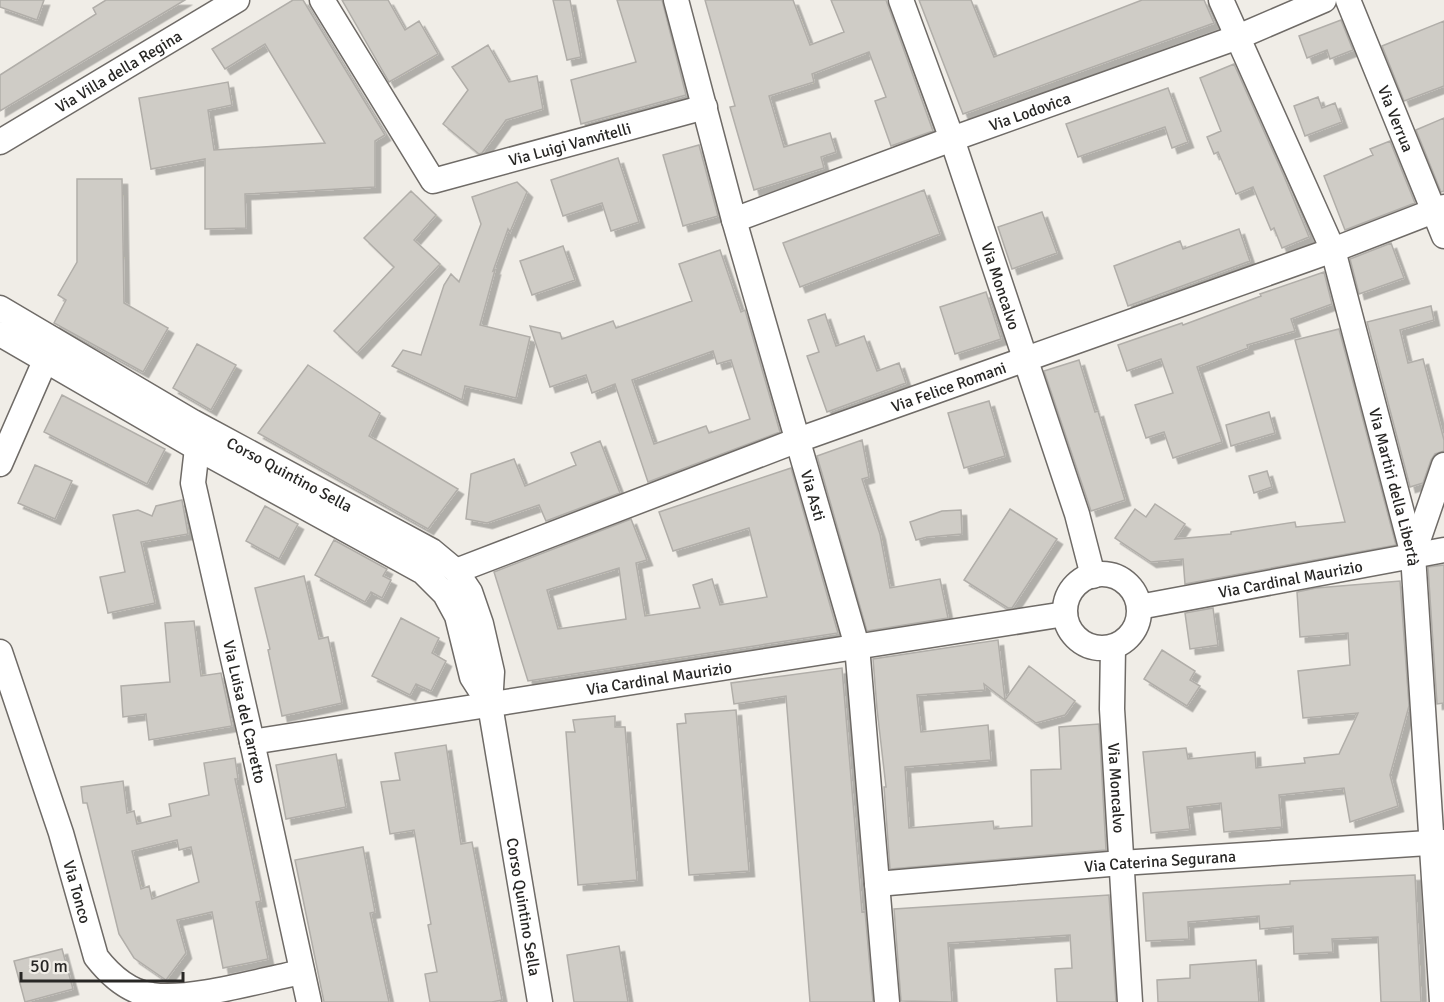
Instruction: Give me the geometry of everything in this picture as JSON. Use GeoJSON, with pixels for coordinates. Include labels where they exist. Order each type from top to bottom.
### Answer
{"type":"FeatureCollection","features":[{"type":"Feature","properties":{"kind":"street","name":"Via Villa della Regina"},"geometry":{"type":"LineString","coordinates":[[0,142],[237,0]]}},
{"type":"Feature","properties":{"kind":"street","name":"Via Luigi Vanvitelli"},"geometry":{"type":"LineString","coordinates":[[322,0],[433,181],[705,107]]}},
{"type":"Feature","properties":{"kind":"street","name":"Via Asti"},"geometry":{"type":"LineString","coordinates":[[676,0],[734,220],[857,646],[887,1002]]}},
{"type":"Feature","properties":{"kind":"street","name":"Via Moncalvo"},"geometry":{"type":"LineString","coordinates":[[901,0],[952,139],[1024,361],[1077,514],[1093,576]]}},
{"type":"Feature","properties":{"kind":"street","name":"Via Martiri della Libertà"},"geometry":{"type":"LineString","coordinates":[[1221,0],[1333,250],[1413,555],[1439,842],[1442,1002]]}},
{"type":"Feature","properties":{"kind":"street","name":"Via Lodovica"},"geometry":{"type":"LineString","coordinates":[[734,220],[1238,37],[1324,0]]}},
{"type":"Feature","properties":{"kind":"street","name":"Via Verrua"},"geometry":{"type":"LineString","coordinates":[[1348,0],[1439,208],[1444,236]]}},
{"type":"Feature","properties":{"kind":"street","name":"Via Felice Romani"},"geometry":{"type":"LineString","coordinates":[[456,571],[798,440],[1333,250],[1439,208]]}},
{"type":"Feature","properties":{"kind":"street","name":"Corso Quintino Sella"},"geometry":{"type":"LineString","coordinates":[[0,308],[193,422],[432,551],[456,571],[470,592],[481,624],[492,672],[490,705],[540,1002]]}},
{"type":"Feature","properties":{"kind":"street","name":"Corso Quintino Sella"},"geometry":{"type":"LineString","coordinates":[[0,334],[197,448],[423,572],[445,594],[457,616],[472,677],[490,705]]}},
{"type":"Feature","properties":{"kind":"street"},"geometry":{"type":"LineString","coordinates":[[0,464],[45,361]]}},
{"type":"Feature","properties":{"kind":"street","name":"Via Luisa del Carretto"},"geometry":{"type":"LineString","coordinates":[[193,422],[197,448],[192,483],[309,1002]]}},
{"type":"Feature","properties":{"kind":"street"},"geometry":{"type":"LineString","coordinates":[[1413,555],[1444,465]]}},
{"type":"Feature","properties":{"kind":"street","name":"Via Cardinal Maurizio"},"geometry":{"type":"LineString","coordinates":[[1138,607],[1444,550]]}},
{"type":"Feature","properties":{"kind":"street"},"geometry":{"type":"LineString","coordinates":[[1099,574],[1111,575],[1122,580],[1137,598],[1138,607],[1138,622],[1132,632],[1124,641],[1113,647],[1094,647],[1077,639],[1069,629],[1065,614],[1070,593],[1077,584],[1099,574]]}},
{"type":"Feature","properties":{"kind":"street","name":"Via Cardinal Maurizio"},"geometry":{"type":"LineString","coordinates":[[252,742],[1065,614]]}},
{"type":"Feature","properties":{"kind":"street","name":"Via Moncalvo"},"geometry":{"type":"LineString","coordinates":[[1113,647],[1112,709],[1130,1002]]}},
{"type":"Feature","properties":{"kind":"street","name":"Via Tonco"},"geometry":{"type":"LineString","coordinates":[[0,652],[61,833],[96,957],[108,972],[126,985],[152,995],[191,998],[302,972]]}},
{"type":"Feature","properties":{"kind":"street","name":"Via Caterina Segurana"},"geometry":{"type":"LineString","coordinates":[[877,884],[1121,863],[1439,842]]}},
{"type":"Feature","properties":{"kind":"building"},"geometry":{"type":"Polygon","coordinates":[[[0,0],[44,0],[37,20],[0,7],[0,0]]]}},
{"type":"Feature","properties":{"kind":"building"},"geometry":{"type":"Polygon","coordinates":[[[106,0],[185,0],[0,111],[0,75],[96,14],[93,8],[106,0]]]}},
{"type":"Feature","properties":{"kind":"building"},"geometry":{"type":"Polygon","coordinates":[[[293,0],[303,0],[385,135],[375,141],[375,187],[245,194],[246,228],[205,229],[205,159],[151,169],[139,98],[228,82],[232,105],[208,110],[214,150],[325,143],[265,44],[225,69],[212,49],[293,0]]]}},
{"type":"Feature","properties":{"kind":"building"},"geometry":{"type":"Polygon","coordinates":[[[342,0],[388,0],[405,30],[419,21],[438,54],[389,82],[342,0]]]}},
{"type":"Feature","properties":{"kind":"building"},"geometry":{"type":"Polygon","coordinates":[[[553,0],[570,0],[581,57],[567,60],[553,0]]]}},
{"type":"Feature","properties":{"kind":"building"},"geometry":{"type":"Polygon","coordinates":[[[617,0],[662,0],[686,95],[581,124],[571,80],[636,62],[617,0]]]}},
{"type":"Feature","properties":{"kind":"building"},"geometry":{"type":"Polygon","coordinates":[[[705,0],[793,0],[810,45],[844,32],[831,0],[886,0],[933,131],[891,146],[875,101],[886,97],[869,52],[812,74],[814,82],[769,96],[784,147],[830,133],[836,152],[821,157],[824,168],[754,190],[730,107],[735,106],[705,0]]]}},
{"type":"Feature","properties":{"kind":"building"},"geometry":{"type":"Polygon","coordinates":[[[919,0],[971,0],[994,57],[1142,0],[1204,0],[1214,23],[963,114],[919,0]]]}},
{"type":"Feature","properties":{"kind":"building"},"geometry":{"type":"Polygon","coordinates":[[[1341,20],[1353,50],[1330,59],[1327,50],[1307,58],[1299,36],[1341,20]]]}},
{"type":"Feature","properties":{"kind":"building"},"geometry":{"type":"Polygon","coordinates":[[[1444,21],[1444,86],[1404,101],[1382,46],[1444,21]]]}},
{"type":"Feature","properties":{"kind":"building"},"geometry":{"type":"Polygon","coordinates":[[[488,45],[509,82],[537,76],[543,109],[506,120],[479,154],[443,124],[468,90],[452,67],[488,45]]]}},
{"type":"Feature","properties":{"kind":"building"},"geometry":{"type":"Polygon","coordinates":[[[1234,64],[1309,237],[1282,248],[1274,228],[1271,230],[1253,187],[1236,194],[1218,152],[1214,154],[1207,137],[1221,131],[1200,78],[1234,64]]]}},
{"type":"Feature","properties":{"kind":"building"},"geometry":{"type":"Polygon","coordinates":[[[1168,88],[1188,142],[1172,148],[1165,127],[1078,157],[1066,124],[1168,88]]]}},
{"type":"Feature","properties":{"kind":"building"},"geometry":{"type":"Polygon","coordinates":[[[1318,97],[1322,108],[1335,103],[1342,122],[1305,136],[1294,106],[1318,97]]]}},
{"type":"Feature","properties":{"kind":"building"},"geometry":{"type":"Polygon","coordinates":[[[1444,118],[1444,191],[1441,192],[1416,130],[1444,118]]]}},
{"type":"Feature","properties":{"kind":"building"},"geometry":{"type":"Polygon","coordinates":[[[1390,141],[1415,203],[1345,230],[1324,176],[1373,155],[1370,149],[1390,141]]]}},
{"type":"Feature","properties":{"kind":"building"},"geometry":{"type":"Polygon","coordinates":[[[699,145],[718,216],[683,226],[663,155],[699,145]]]}},
{"type":"Feature","properties":{"kind":"building"},"geometry":{"type":"Polygon","coordinates":[[[618,158],[639,222],[611,231],[602,203],[563,216],[551,180],[618,158]]]}},
{"type":"Feature","properties":{"kind":"building"},"geometry":{"type":"Polygon","coordinates":[[[77,179],[122,179],[124,303],[168,328],[143,372],[54,323],[66,300],[58,295],[77,262],[77,179]]]}},
{"type":"Feature","properties":{"kind":"building"},"geometry":{"type":"Polygon","coordinates":[[[517,182],[527,192],[510,232],[508,229],[493,271],[495,270],[480,325],[530,337],[516,398],[465,386],[462,400],[392,366],[403,350],[421,355],[444,285],[451,274],[459,282],[481,224],[472,197],[517,182]]]}},
{"type":"Feature","properties":{"kind":"building"},"geometry":{"type":"Polygon","coordinates":[[[924,190],[940,234],[800,287],[783,243],[924,190]]]}},
{"type":"Feature","properties":{"kind":"building"},"geometry":{"type":"Polygon","coordinates":[[[411,191],[436,215],[414,240],[440,264],[357,353],[334,331],[394,267],[364,238],[411,191]]]}},
{"type":"Feature","properties":{"kind":"building"},"geometry":{"type":"Polygon","coordinates":[[[1042,212],[1057,253],[1012,269],[998,227],[1042,212]]]}},
{"type":"Feature","properties":{"kind":"building"},"geometry":{"type":"Polygon","coordinates":[[[1239,229],[1250,261],[1128,306],[1114,266],[1180,241],[1183,249],[1239,229]]]}},
{"type":"Feature","properties":{"kind":"building"},"geometry":{"type":"Polygon","coordinates":[[[1391,243],[1404,278],[1359,294],[1350,259],[1391,243]]]}},
{"type":"Feature","properties":{"kind":"building"},"geometry":{"type":"Polygon","coordinates":[[[563,246],[575,280],[532,295],[520,261],[563,246]]]}},
{"type":"Feature","properties":{"kind":"building"},"geometry":{"type":"Polygon","coordinates":[[[720,250],[741,312],[745,310],[780,432],[648,482],[615,384],[592,393],[586,375],[550,387],[530,326],[560,333],[562,339],[613,321],[616,328],[692,301],[679,264],[720,250]],[[713,351],[632,380],[654,444],[706,426],[709,433],[750,419],[731,360],[717,364],[713,351]]]}},
{"type":"Feature","properties":{"kind":"building"},"geometry":{"type":"Polygon","coordinates":[[[1324,272],[1332,304],[1291,319],[1295,331],[1247,345],[1248,348],[1197,367],[1222,442],[1173,458],[1164,432],[1146,438],[1135,405],[1173,393],[1161,359],[1127,371],[1118,345],[1182,323],[1183,325],[1261,296],[1260,294],[1324,272]]]}},
{"type":"Feature","properties":{"kind":"building"},"geometry":{"type":"Polygon","coordinates":[[[986,292],[1001,339],[955,354],[940,307],[986,292]]]}},
{"type":"Feature","properties":{"kind":"building"},"geometry":{"type":"Polygon","coordinates":[[[1431,306],[1434,320],[1400,330],[1408,363],[1423,359],[1444,440],[1444,451],[1435,454],[1431,460],[1423,483],[1410,487],[1367,322],[1431,306]]]}},
{"type":"Feature","properties":{"kind":"building"},"geometry":{"type":"Polygon","coordinates":[[[825,314],[836,346],[864,336],[877,371],[899,363],[906,383],[827,412],[807,356],[819,352],[808,320],[825,314]]]}},
{"type":"Feature","properties":{"kind":"building"},"geometry":{"type":"Polygon","coordinates":[[[1339,329],[1396,545],[1185,584],[1183,559],[1151,562],[1115,538],[1135,509],[1146,517],[1155,504],[1185,524],[1175,539],[1231,534],[1231,532],[1295,522],[1296,527],[1345,522],[1295,340],[1339,329]]]}},
{"type":"Feature","properties":{"kind":"building"},"geometry":{"type":"Polygon","coordinates":[[[197,344],[236,365],[211,410],[173,388],[197,344]]]}},
{"type":"Feature","properties":{"kind":"building"},"geometry":{"type":"Polygon","coordinates":[[[1079,360],[1095,412],[1098,411],[1125,500],[1091,511],[1044,371],[1079,360]]]}},
{"type":"Feature","properties":{"kind":"building"},"geometry":{"type":"Polygon","coordinates":[[[308,365],[380,413],[369,436],[458,489],[428,529],[258,433],[308,365]]]}},
{"type":"Feature","properties":{"kind":"building"},"geometry":{"type":"Polygon","coordinates":[[[62,395],[165,449],[147,484],[44,432],[62,395]]]}},
{"type":"Feature","properties":{"kind":"building"},"geometry":{"type":"Polygon","coordinates":[[[989,401],[1005,456],[964,468],[948,413],[989,401]]]}},
{"type":"Feature","properties":{"kind":"building"},"geometry":{"type":"Polygon","coordinates":[[[1269,412],[1275,433],[1231,446],[1226,425],[1269,412]]]}},
{"type":"Feature","properties":{"kind":"building"},"geometry":{"type":"Polygon","coordinates":[[[862,440],[869,477],[862,479],[880,534],[890,588],[940,579],[948,618],[867,631],[817,456],[862,440]]]}},
{"type":"Feature","properties":{"kind":"building"},"geometry":{"type":"Polygon","coordinates":[[[600,441],[620,493],[546,521],[539,505],[487,523],[466,519],[471,474],[514,459],[525,486],[576,465],[571,453],[600,441]]]}},
{"type":"Feature","properties":{"kind":"building"},"geometry":{"type":"Polygon","coordinates":[[[35,465],[72,481],[55,519],[18,503],[35,465]]]}},
{"type":"Feature","properties":{"kind":"building"},"geometry":{"type":"Polygon","coordinates":[[[791,468],[838,633],[528,681],[494,572],[631,519],[647,560],[636,563],[645,616],[700,608],[693,585],[712,579],[720,605],[767,597],[749,528],[673,551],[659,512],[791,468]],[[619,568],[547,590],[558,629],[626,619],[619,568]]]}},
{"type":"Feature","properties":{"kind":"building"},"geometry":{"type":"Polygon","coordinates":[[[1267,471],[1272,487],[1254,493],[1249,476],[1267,471]]]}},
{"type":"Feature","properties":{"kind":"building"},"geometry":{"type":"Polygon","coordinates":[[[182,500],[188,534],[141,542],[155,603],[108,613],[100,577],[125,572],[113,515],[138,510],[152,516],[156,506],[182,500]]]}},
{"type":"Feature","properties":{"kind":"building"},"geometry":{"type":"Polygon","coordinates":[[[265,506],[298,524],[279,559],[246,541],[265,506]]]}},
{"type":"Feature","properties":{"kind":"building"},"geometry":{"type":"Polygon","coordinates":[[[1010,509],[1057,539],[1012,608],[1008,608],[964,580],[1010,509]]]}},
{"type":"Feature","properties":{"kind":"building"},"geometry":{"type":"Polygon","coordinates":[[[961,510],[962,534],[916,540],[910,522],[942,511],[961,510]]]}},
{"type":"Feature","properties":{"kind":"building"},"geometry":{"type":"Polygon","coordinates":[[[334,540],[387,569],[383,576],[391,580],[382,598],[371,592],[365,602],[315,575],[334,540]]]}},
{"type":"Feature","properties":{"kind":"building"},"geometry":{"type":"Polygon","coordinates":[[[1444,565],[1444,703],[1437,704],[1428,567],[1444,565]]]}},
{"type":"Feature","properties":{"kind":"building"},"geometry":{"type":"Polygon","coordinates":[[[304,576],[319,639],[328,637],[342,703],[282,716],[268,650],[270,649],[255,588],[304,576]]]}},
{"type":"Feature","properties":{"kind":"building"},"geometry":{"type":"Polygon","coordinates":[[[1400,581],[1409,706],[1390,775],[1398,806],[1350,822],[1344,788],[1279,795],[1282,827],[1224,832],[1221,803],[1187,807],[1190,829],[1151,833],[1143,752],[1186,748],[1188,759],[1255,752],[1256,768],[1305,763],[1304,758],[1339,754],[1358,713],[1303,718],[1298,671],[1350,665],[1348,633],[1300,637],[1297,592],[1316,588],[1400,581]]]}},
{"type":"Feature","properties":{"kind":"building"},"geometry":{"type":"Polygon","coordinates":[[[1213,608],[1218,645],[1190,649],[1185,613],[1213,608]]]}},
{"type":"Feature","properties":{"kind":"building"},"geometry":{"type":"Polygon","coordinates":[[[401,618],[439,638],[432,653],[446,661],[431,691],[416,684],[410,695],[372,676],[401,618]]]}},
{"type":"Feature","properties":{"kind":"building"},"geometry":{"type":"Polygon","coordinates":[[[194,621],[201,676],[221,673],[232,726],[149,740],[146,714],[123,717],[121,686],[170,682],[165,623],[194,621]]]}},
{"type":"Feature","properties":{"kind":"building"},"geometry":{"type":"Polygon","coordinates":[[[998,640],[1005,700],[984,684],[985,690],[917,695],[921,732],[988,725],[991,760],[905,767],[909,828],[993,821],[994,829],[1032,826],[1031,770],[1061,769],[1059,727],[1099,724],[1106,850],[890,869],[884,787],[886,787],[873,659],[998,640]]]}},
{"type":"Feature","properties":{"kind":"building"},"geometry":{"type":"Polygon","coordinates":[[[1162,650],[1195,671],[1190,680],[1200,686],[1187,706],[1144,679],[1162,650]]]}},
{"type":"Feature","properties":{"kind":"building"},"geometry":{"type":"Polygon","coordinates":[[[1029,666],[1075,701],[1065,715],[1036,723],[1005,700],[1029,666]]]}},
{"type":"Feature","properties":{"kind":"building"},"geometry":{"type":"Polygon","coordinates":[[[842,668],[862,912],[865,911],[873,1002],[810,1002],[786,696],[734,704],[731,683],[842,668]]]}},
{"type":"Feature","properties":{"kind":"building"},"geometry":{"type":"Polygon","coordinates":[[[736,710],[749,871],[689,875],[677,724],[686,723],[685,714],[736,710]]]}},
{"type":"Feature","properties":{"kind":"building"},"geometry":{"type":"Polygon","coordinates":[[[615,716],[615,727],[625,727],[637,880],[578,885],[566,732],[575,732],[573,720],[615,716]]]}},
{"type":"Feature","properties":{"kind":"building"},"geometry":{"type":"Polygon","coordinates":[[[446,745],[461,844],[472,842],[502,1000],[492,1002],[430,1002],[425,974],[437,972],[414,830],[390,834],[381,782],[400,780],[395,753],[446,745]]]}},
{"type":"Feature","properties":{"kind":"building"},"geometry":{"type":"Polygon","coordinates":[[[336,754],[346,807],[286,819],[276,765],[336,754]]]}},
{"type":"Feature","properties":{"kind":"building"},"geometry":{"type":"Polygon","coordinates":[[[235,758],[238,779],[235,779],[261,901],[256,902],[268,959],[223,968],[212,912],[177,920],[186,953],[166,980],[134,958],[119,934],[87,803],[83,803],[81,787],[123,781],[127,813],[134,811],[137,824],[171,816],[169,804],[209,795],[204,763],[235,758]],[[177,840],[132,851],[141,889],[149,886],[152,899],[199,882],[191,847],[179,850],[177,840]]]}},
{"type":"Feature","properties":{"kind":"building"},"geometry":{"type":"Polygon","coordinates":[[[363,847],[375,912],[370,913],[389,1002],[324,1002],[295,860],[363,847]]]}},
{"type":"Feature","properties":{"kind":"building"},"geometry":{"type":"Polygon","coordinates":[[[1415,875],[1421,1002],[1381,1002],[1378,937],[1332,939],[1333,952],[1294,954],[1293,926],[1260,929],[1259,916],[1188,922],[1189,939],[1146,941],[1143,893],[1290,884],[1290,881],[1415,875]]]}},
{"type":"Feature","properties":{"kind":"building"},"geometry":{"type":"Polygon","coordinates":[[[1109,895],[1116,1002],[1057,1002],[1055,969],[1072,968],[1070,935],[948,943],[952,1002],[901,1001],[894,909],[1109,895]]]}},
{"type":"Feature","properties":{"kind":"building"},"geometry":{"type":"Polygon","coordinates":[[[619,946],[628,1002],[574,1002],[567,955],[619,946]]]}},
{"type":"Feature","properties":{"kind":"building"},"geometry":{"type":"Polygon","coordinates":[[[62,949],[73,989],[25,1002],[14,961],[62,949]]]}},
{"type":"Feature","properties":{"kind":"building"},"geometry":{"type":"Polygon","coordinates":[[[1256,960],[1259,1002],[1158,1002],[1157,980],[1190,978],[1190,965],[1256,960]]]}}]}
